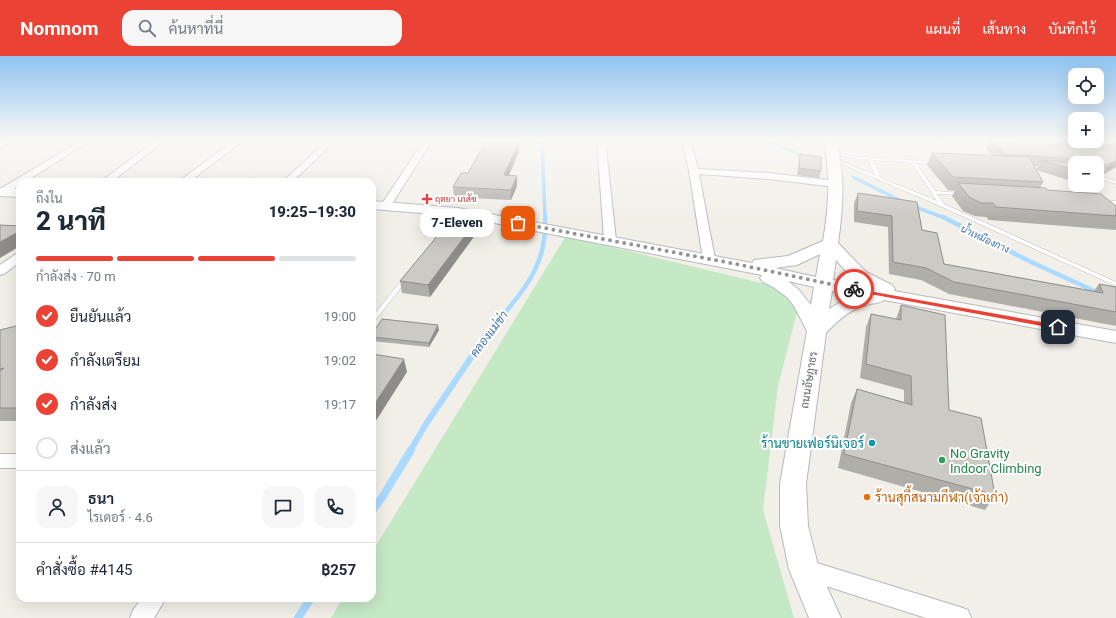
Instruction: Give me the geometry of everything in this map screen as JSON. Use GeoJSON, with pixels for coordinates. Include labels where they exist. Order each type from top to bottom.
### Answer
{"type":"FeatureCollection","features":[{"type":"Feature","properties":{"kind":"street"},"geometry":{"type":"LineString","coordinates":[[24,178],[45,165]]}},
{"type":"Feature","properties":{"kind":"street"},"geometry":{"type":"LineString","coordinates":[[110,178],[128,165]]}},
{"type":"Feature","properties":{"kind":"street"},"geometry":{"type":"LineString","coordinates":[[187,178],[205,165]]}},
{"type":"Feature","properties":{"kind":"street"},"geometry":{"type":"LineString","coordinates":[[291,178],[305,165]]}},
{"type":"Feature","properties":{"kind":"street"},"geometry":{"type":"LineString","coordinates":[[409,165],[379,205],[558,230],[736,264],[824,284],[1116,337]]}},
{"type":"Feature","properties":{"kind":"street"},"geometry":{"type":"LineString","coordinates":[[603,165],[610,240]]}},
{"type":"Feature","properties":{"kind":"street"},"geometry":{"type":"LineString","coordinates":[[693,165],[709,259]]}},
{"type":"Feature","properties":{"kind":"street","name":"ถนนอัษฎาธร"},"geometry":{"type":"LineString","coordinates":[[825,618],[804,569],[794,526],[793,484],[833,231],[834,165]]}},
{"type":"Feature","properties":{"kind":"street"},"geometry":{"type":"LineString","coordinates":[[694,171],[769,176],[835,184]]}},
{"type":"Feature","properties":{"kind":"street"},"geometry":{"type":"LineString","coordinates":[[1,192],[16,183]]}},
{"type":"Feature","properties":{"kind":"street"},"geometry":{"type":"LineString","coordinates":[[1,192],[16,193]]}},
{"type":"Feature","properties":{"kind":"street"},"geometry":{"type":"LineString","coordinates":[[736,264],[791,261],[830,244],[860,276],[906,299]]}},
{"type":"Feature","properties":{"kind":"street"},"geometry":{"type":"LineString","coordinates":[[0,270],[16,259]]}},
{"type":"Feature","properties":{"kind":"street"},"geometry":{"type":"LineString","coordinates":[[736,264],[782,284],[793,292],[800,300],[817,331],[833,314],[853,302],[871,298],[906,299]]}},
{"type":"Feature","properties":{"kind":"street"},"geometry":{"type":"LineString","coordinates":[[0,270],[16,271]]}},
{"type":"Feature","properties":{"kind":"street"},"geometry":{"type":"LineString","coordinates":[[804,569],[960,618]]}},
{"type":"Feature","properties":{"kind":"street"},"geometry":{"type":"LineString","coordinates":[[141,618],[152,602]]}},
{"type":"Feature","properties":{"kind":"lane"},"geometry":{"type":"LineString","coordinates":[[852,165],[879,179],[942,205],[1116,284]]}},
{"type":"Feature","properties":{"kind":"lane"},"geometry":{"type":"LineString","coordinates":[[873,165],[879,179]]}},
{"type":"Feature","properties":{"kind":"lane"},"geometry":{"type":"LineString","coordinates":[[915,165],[942,205]]}},
{"type":"Feature","properties":{"kind":"lane"},"geometry":{"type":"LineString","coordinates":[[1104,179],[1116,183]]}},
{"type":"Feature","properties":{"kind":"lane"},"geometry":{"type":"LineString","coordinates":[[933,192],[965,194]]}},
{"type":"Feature","properties":{"kind":"lane"},"geometry":{"type":"LineString","coordinates":[[1100,202],[1116,203]]}},
{"type":"Feature","properties":{"kind":"lane"},"geometry":{"type":"LineString","coordinates":[[376,315],[410,274]]}},
{"type":"Feature","properties":{"kind":"green space"},"geometry":{"type":"Polygon","coordinates":[[[566,236],[778,287],[799,304],[778,386],[763,510],[794,618],[331,618],[341,602],[376,602],[376,545],[566,236]]]}},
{"type":"Feature","properties":{"kind":"building"},"geometry":{"type":"Polygon","coordinates":[[[472,165],[508,165],[504,175],[517,176],[511,190],[453,187],[461,173],[468,173],[472,165]]]}},
{"type":"Feature","properties":{"kind":"building"},"geometry":{"type":"Polygon","coordinates":[[[799,165],[821,165],[821,171],[799,168],[799,165]]]}},
{"type":"Feature","properties":{"kind":"building"},"geometry":{"type":"Polygon","coordinates":[[[943,165],[1034,165],[1043,182],[953,177],[943,165]]]}},
{"type":"Feature","properties":{"kind":"building"},"geometry":{"type":"Polygon","coordinates":[[[1059,165],[1068,165],[1068,168],[1059,165]]]}},
{"type":"Feature","properties":{"kind":"building"},"geometry":{"type":"Polygon","coordinates":[[[958,183],[1046,188],[1047,190],[1101,194],[1116,206],[1116,216],[996,207],[993,203],[981,203],[969,197],[958,183]]]}},
{"type":"Feature","properties":{"kind":"building"},"geometry":{"type":"Polygon","coordinates":[[[858,193],[917,202],[922,230],[937,233],[944,264],[1103,293],[1099,284],[1116,287],[1116,312],[954,282],[926,268],[893,262],[892,216],[857,211],[858,193]]]}},
{"type":"Feature","properties":{"kind":"building"},"geometry":{"type":"Polygon","coordinates":[[[453,217],[477,220],[428,285],[400,281],[453,217]]]}},
{"type":"Feature","properties":{"kind":"building"},"geometry":{"type":"Polygon","coordinates":[[[0,225],[16,226],[16,233],[0,242],[0,225]]]}},
{"type":"Feature","properties":{"kind":"building"},"geometry":{"type":"Polygon","coordinates":[[[901,305],[945,315],[949,410],[981,418],[995,495],[844,454],[857,389],[912,405],[911,376],[866,364],[871,314],[901,320],[901,305]]]}},
{"type":"Feature","properties":{"kind":"building"},"geometry":{"type":"Polygon","coordinates":[[[382,319],[438,325],[429,343],[376,337],[376,328],[382,319]]]}},
{"type":"Feature","properties":{"kind":"building"},"geometry":{"type":"Polygon","coordinates":[[[16,326],[16,408],[0,408],[0,371],[4,368],[0,369],[0,330],[16,326]]]}},
{"type":"Feature","properties":{"kind":"building"},"geometry":{"type":"Polygon","coordinates":[[[376,355],[404,359],[376,402],[376,355]]]}},
{"type":"Feature","properties":{"kind":"waterway","name":"คลองแม่ข่า"},"geometry":{"type":"LineString","coordinates":[[543,165],[545,218]]}},
{"type":"Feature","properties":{"kind":"waterway","name":"น้ำเหมืองกาง"},"geometry":{"type":"LineString","coordinates":[[853,177],[903,202]]}},
{"type":"Feature","properties":{"kind":"waterway","name":"น้ำเหมืองกาง"},"geometry":{"type":"LineString","coordinates":[[913,206],[945,218]]}},
{"type":"Feature","properties":{"kind":"waterway","name":"คลองแม่ข่า"},"geometry":{"type":"LineString","coordinates":[[499,320],[526,285],[539,261],[545,234],[545,218]]}},
{"type":"Feature","properties":{"kind":"waterway","name":"น้ำเหมืองกาง"},"geometry":{"type":"LineString","coordinates":[[945,218],[1031,262],[1101,294]]}},
{"type":"Feature","properties":{"kind":"waterway","name":"คลองแม่ข่า"},"geometry":{"type":"LineString","coordinates":[[410,451],[426,424],[487,334],[499,319]]}},
{"type":"Feature","properties":{"kind":"waterway","name":"คลองแม่ข่า"},"geometry":{"type":"LineString","coordinates":[[376,506],[411,450]]}},
{"type":"Feature","properties":{"kind":"waterway","name":"คลองแม่ข่า"},"geometry":{"type":"LineString","coordinates":[[298,618],[308,602]]}},
{"type":"Feature","properties":{"kind":"way so far"},"geometry":{"type":"LineString","coordinates":[[518,223],[736,264],[824,284],[854,289]]}},
{"type":"Feature","properties":{"kind":"place","name":"ฤตยา เภสัช"},"geometry":{"type":"Point","coordinates":[427,199]}},
{"type":"Feature","properties":{"kind":"place","name":"7-Eleven"},"geometry":{"type":"Point","coordinates":[518,223]}},
{"type":"Feature","properties":{"kind":"place","name":"ร้านขายเฟอร์นิเจอร์"},"geometry":{"type":"Point","coordinates":[872,443]}},
{"type":"Feature","properties":{"kind":"place","name":"No Gravity Indoor Climbing"},"geometry":{"type":"Point","coordinates":[942,460]}},
{"type":"Feature","properties":{"kind":"place","name":"ร้านสุกี้สนามกีฬา(เจ้าเก่า)"},"geometry":{"type":"Point","coordinates":[867,497]}},
{"type":"Feature","properties":{"kind":"route"},"geometry":{"type":"LineString","coordinates":[[854,289],[1058,327]]}}]}
